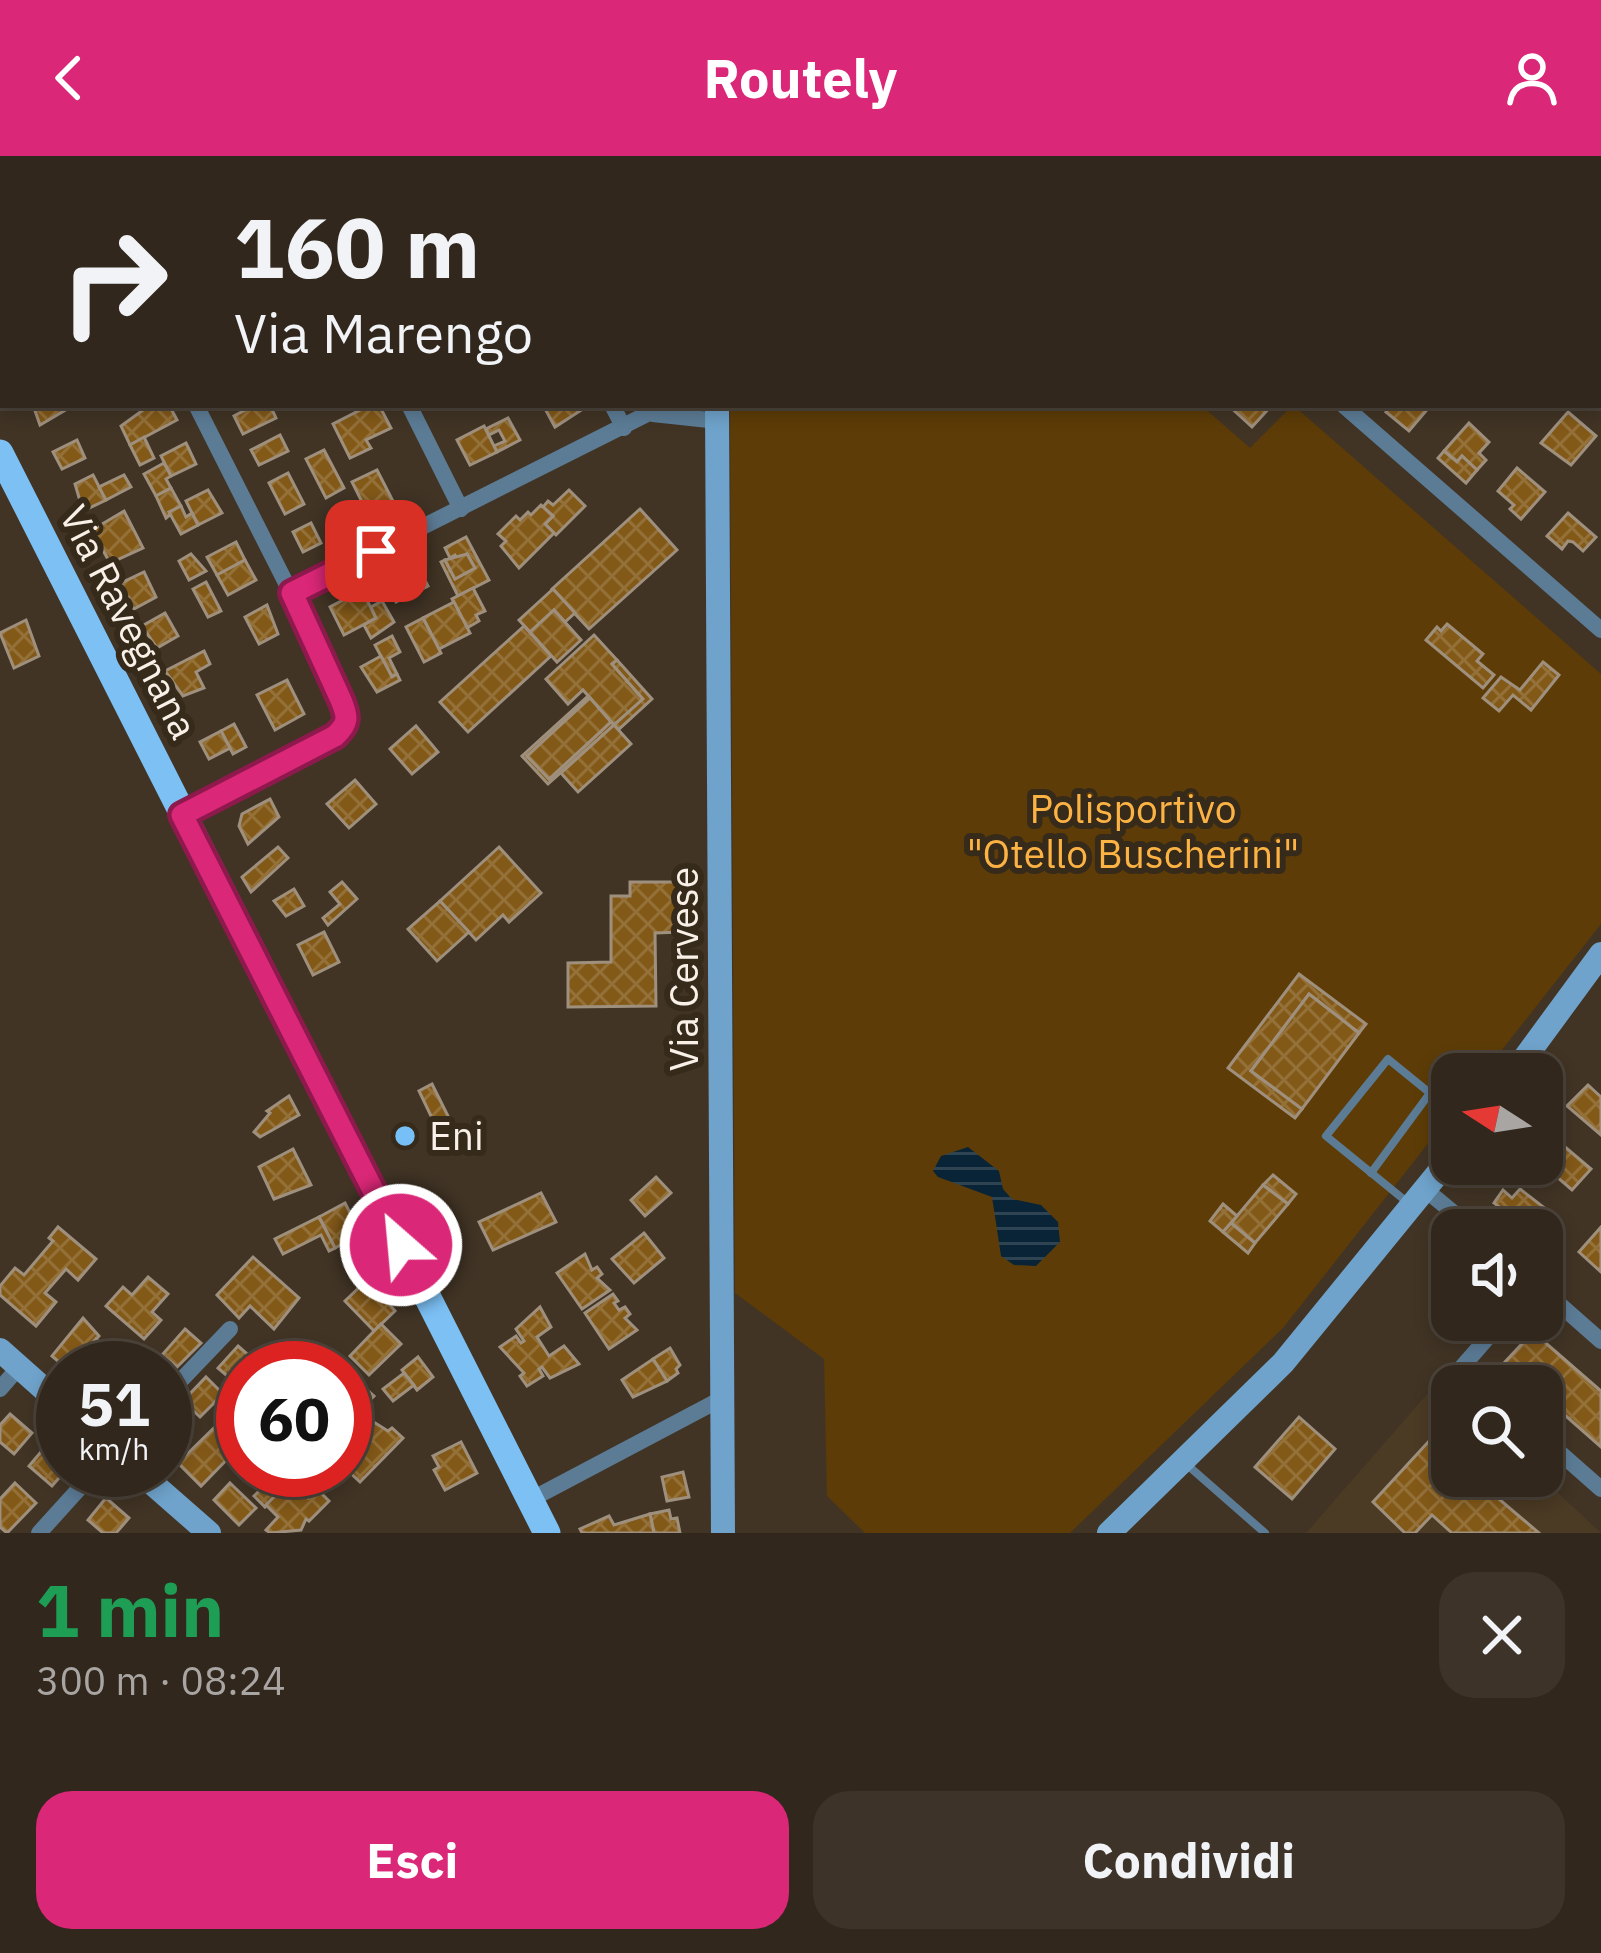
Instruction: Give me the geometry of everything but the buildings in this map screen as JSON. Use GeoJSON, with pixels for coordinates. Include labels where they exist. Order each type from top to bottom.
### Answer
{"type":"FeatureCollection","features":[{"type":"Feature","properties":{"kind":"main road","name":"Via Cervese"},"geometry":{"type":"LineString","coordinates":[[717,413],[723,1533]]}},
{"type":"Feature","properties":{"kind":"main road","name":"Via Ravegnana"},"geometry":{"type":"LineString","coordinates":[[0,453],[547,1533]]}},
{"type":"Feature","properties":{"kind":"main road"},"geometry":{"type":"LineString","coordinates":[[1528,1053],[1601,954]]}},
{"type":"Feature","properties":{"kind":"main road"},"geometry":{"type":"LineString","coordinates":[[1108,1533],[1283,1363],[1431,1184]]}},
{"type":"Feature","properties":{"kind":"main road"},"geometry":{"type":"LineString","coordinates":[[10,1359],[36,1382]]}},
{"type":"Feature","properties":{"kind":"main road"},"geometry":{"type":"LineString","coordinates":[[167,1497],[208,1533]]}},
{"type":"Feature","properties":{"kind":"street"},"geometry":{"type":"LineString","coordinates":[[182,815],[335,736],[348,717],[292,593],[198,408]]}},
{"type":"Feature","properties":{"kind":"street"},"geometry":{"type":"LineString","coordinates":[[410,408],[461,509]]}},
{"type":"Feature","properties":{"kind":"street"},"geometry":{"type":"LineString","coordinates":[[614,408],[624,428]]}},
{"type":"Feature","properties":{"kind":"street"},"geometry":{"type":"LineString","coordinates":[[1346,408],[1601,630]]}},
{"type":"Feature","properties":{"kind":"street"},"geometry":{"type":"LineString","coordinates":[[292,593],[659,409],[717,413]]}},
{"type":"Feature","properties":{"kind":"street"},"geometry":{"type":"LineString","coordinates":[[1420,1198],[1439,1209]]}},
{"type":"Feature","properties":{"kind":"street"},"geometry":{"type":"LineString","coordinates":[[1563,1308],[1601,1341]]}},
{"type":"Feature","properties":{"kind":"street"},"geometry":{"type":"LineString","coordinates":[[192,1368],[230,1329]]}},
{"type":"Feature","properties":{"kind":"street"},"geometry":{"type":"LineString","coordinates":[[1464,1365],[1485,1341]]}},
{"type":"Feature","properties":{"kind":"street"},"geometry":{"type":"LineString","coordinates":[[0,1389],[10,1359]]}},
{"type":"Feature","properties":{"kind":"street"},"geometry":{"type":"LineString","coordinates":[[530,1500],[721,1400]]}},
{"type":"Feature","properties":{"kind":"street"},"geometry":{"type":"LineString","coordinates":[[1563,1456],[1601,1489]]}},
{"type":"Feature","properties":{"kind":"street"},"geometry":{"type":"LineString","coordinates":[[39,1533],[71,1497]]}},
{"type":"Feature","properties":{"kind":"lane"},"geometry":{"type":"LineString","coordinates":[[1371,1173],[1430,1094],[1388,1059],[1326,1136],[1371,1173],[1420,1198]]}},
{"type":"Feature","properties":{"kind":"lane"},"geometry":{"type":"LineString","coordinates":[[1182,1461],[1265,1533]]}},
{"type":"Feature","properties":{"kind":"shaded area"},"geometry":{"type":"Polygon","coordinates":[[[1431,1390],[1431,1497],[1562,1497],[1601,1533],[1306,1533],[1431,1390]]]}},
{"type":"Feature","properties":{"kind":"green space","name":"Polisportivo \"Otello Buscherini\""},"geometry":{"type":"Polygon","coordinates":[[[730,408],[1204,408],[1250,448],[1290,408],[1296,408],[1601,674],[1601,924],[1500,1053],[1431,1053],[1431,1140],[1283,1328],[1070,1533],[865,1533],[827,1496],[824,1359],[735,1293],[730,408]]]}},
{"type":"Feature","properties":{"kind":"water"},"geometry":{"type":"Polygon","coordinates":[[[968,1147],[999,1171],[1003,1189],[1012,1199],[1041,1205],[1058,1222],[1060,1242],[1036,1266],[1014,1265],[1001,1256],[992,1197],[933,1171],[941,1156],[968,1147]]]}},
{"type":"Feature","properties":{"kind":"place","name":"Eni"},"geometry":{"type":"Point","coordinates":[405,1136]}},
{"type":"Feature","properties":{"kind":"route"},"geometry":{"type":"LineString","coordinates":[[376,551],[292,593],[348,717],[345,727],[182,815],[401,1245]]}}]}
